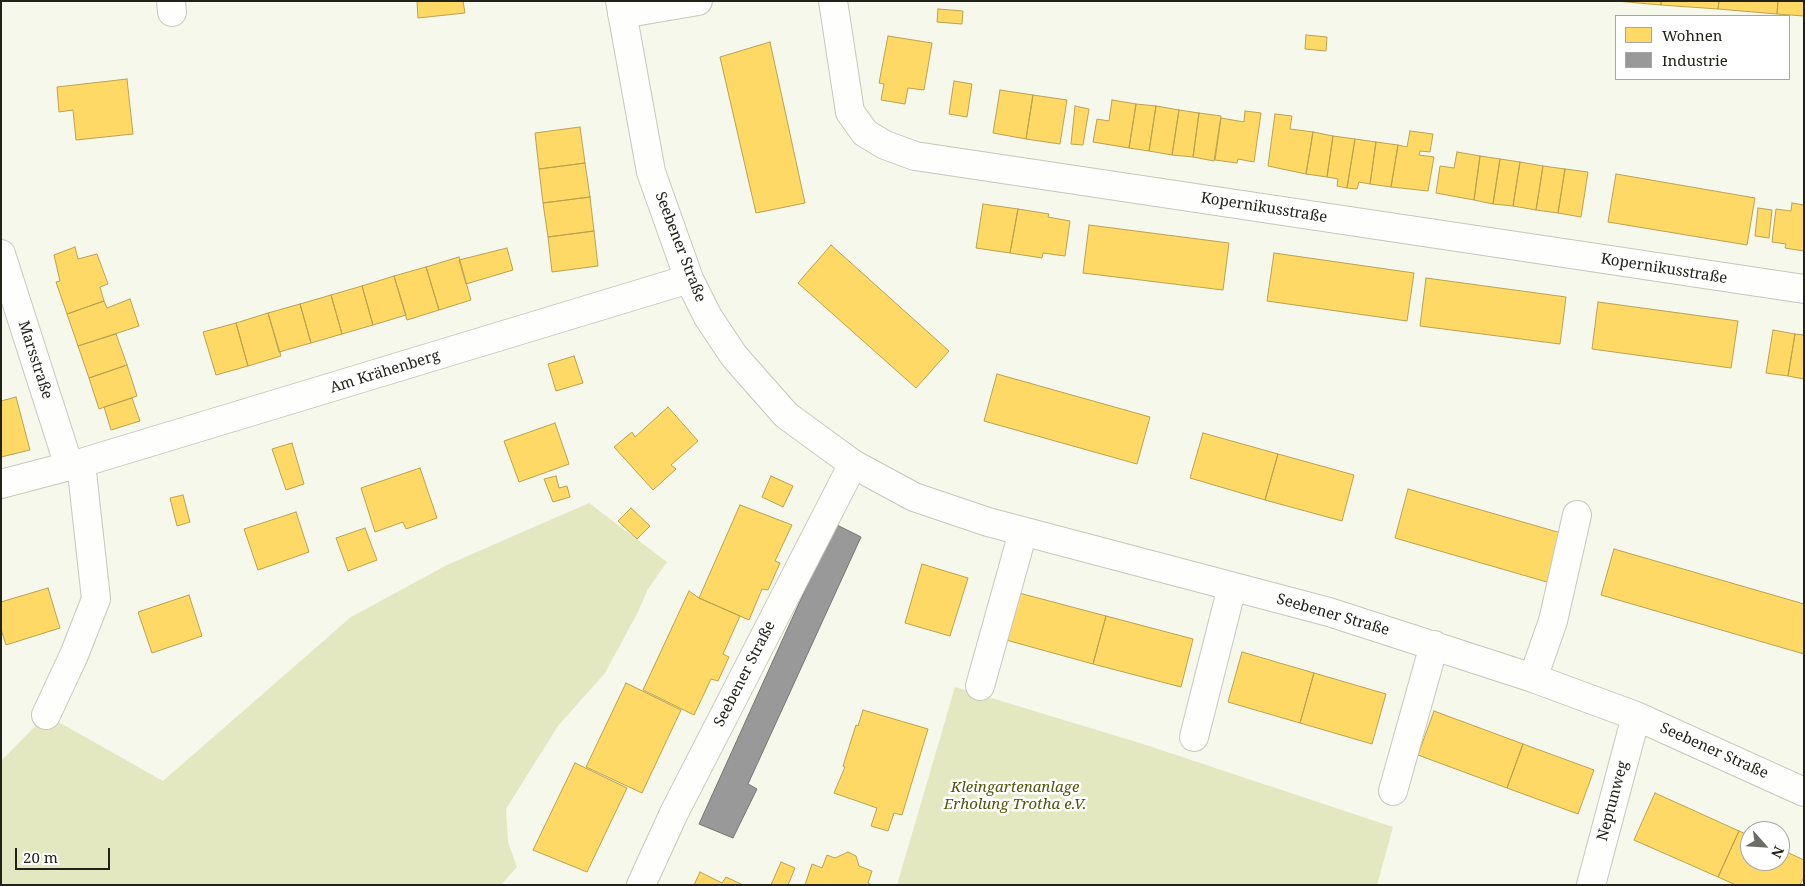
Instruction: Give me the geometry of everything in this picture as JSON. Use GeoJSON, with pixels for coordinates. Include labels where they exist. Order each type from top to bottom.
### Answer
{"type":"FeatureCollection","features":[{"type":"Feature","properties":{"kind":"street"},"geometry":{"type":"LineString","coordinates":[[621,8],[698,1]]}},
{"type":"Feature","properties":{"kind":"street","name":"Kopernikusstraße"},"geometry":{"type":"LineString","coordinates":[[833,1],[850,112],[865,133],[884,145],[915,156],[1804,289]]}},
{"type":"Feature","properties":{"kind":"street","name":"Seebener Straße"},"geometry":{"type":"LineString","coordinates":[[621,8],[651,172],[689,279],[708,317],[734,356],[786,416],[853,464],[914,497],[1023,532],[1329,612],[1533,678],[1636,716],[1804,792]]}},
{"type":"Feature","properties":{"kind":"street","name":"Marsstraße"},"geometry":{"type":"LineString","coordinates":[[1,254],[75,464]]}},
{"type":"Feature","properties":{"kind":"street","name":"Am Krähenberg"},"geometry":{"type":"LineString","coordinates":[[1,484],[75,464],[689,279]]}},
{"type":"Feature","properties":{"kind":"street"},"geometry":{"type":"LineString","coordinates":[[46,715],[74,655],[96,599],[75,464]]}},
{"type":"Feature","properties":{"kind":"street","name":"Seebener Straße"},"geometry":{"type":"LineString","coordinates":[[641,885],[674,813],[853,464]]}},
{"type":"Feature","properties":{"kind":"street"},"geometry":{"type":"LineString","coordinates":[[1533,678],[1553,621],[1577,515]]}},
{"type":"Feature","properties":{"kind":"street"},"geometry":{"type":"LineString","coordinates":[[980,686],[1023,532]]}},
{"type":"Feature","properties":{"kind":"street"},"geometry":{"type":"LineString","coordinates":[[1194,737],[1232,587]]}},
{"type":"Feature","properties":{"kind":"street"},"geometry":{"type":"LineString","coordinates":[[1394,791],[1434,645]]}},
{"type":"Feature","properties":{"kind":"street","name":"Neptunweg"},"geometry":{"type":"LineString","coordinates":[[1591,885],[1636,716]]}},
{"type":"Feature","properties":{"kind":"green space"},"geometry":{"type":"Polygon","coordinates":[[[589,503],[667,562],[648,589],[638,612],[605,673],[558,726],[506,809],[508,842],[517,867],[501,885],[1,885],[1,761],[46,715],[163,781],[351,617],[447,565],[589,503]]]}},
{"type":"Feature","properties":{"kind":"green space","name":"Kleingartenanlage Erholung Trotha e.V."},"geometry":{"type":"Polygon","coordinates":[[[955,687],[1143,744],[1393,827],[1377,885],[897,885],[955,687]]]}},
{"type":"Feature","properties":{"kind":"building: Wohnen"},"geometry":{"type":"Polygon","coordinates":[[[417,1],[463,1],[465,13],[418,18],[417,1]]]}},
{"type":"Feature","properties":{"kind":"building: Wohnen"},"geometry":{"type":"Polygon","coordinates":[[[1616,1],[1661,1],[1661,5],[1616,1]]]}},
{"type":"Feature","properties":{"kind":"building: Wohnen"},"geometry":{"type":"Polygon","coordinates":[[[1661,1],[1719,1],[1718,9],[1661,5],[1661,1]]]}},
{"type":"Feature","properties":{"kind":"building: Wohnen"},"geometry":{"type":"Polygon","coordinates":[[[1719,1],[1778,1],[1777,14],[1718,9],[1719,1]]]}},
{"type":"Feature","properties":{"kind":"building: Wohnen"},"geometry":{"type":"Polygon","coordinates":[[[1778,1],[1804,1],[1804,16],[1777,14],[1778,1]]]}},
{"type":"Feature","properties":{"kind":"building: Wohnen"},"geometry":{"type":"Polygon","coordinates":[[[938,9],[963,11],[962,24],[937,22],[938,9]]]}},
{"type":"Feature","properties":{"kind":"building: Wohnen"},"geometry":{"type":"Polygon","coordinates":[[[1306,35],[1327,37],[1326,51],[1305,49],[1306,35]]]}},
{"type":"Feature","properties":{"kind":"building: Wohnen"},"geometry":{"type":"Polygon","coordinates":[[[888,36],[932,43],[924,90],[908,88],[905,104],[881,100],[884,84],[879,83],[888,36]]]}},
{"type":"Feature","properties":{"kind":"building: Wohnen"},"geometry":{"type":"Polygon","coordinates":[[[770,42],[805,203],[756,213],[720,57],[770,42]]]}},
{"type":"Feature","properties":{"kind":"building: Wohnen"},"geometry":{"type":"Polygon","coordinates":[[[127,79],[133,134],[76,140],[73,110],[59,112],[57,87],[127,79]]]}},
{"type":"Feature","properties":{"kind":"building: Wohnen"},"geometry":{"type":"Polygon","coordinates":[[[954,81],[972,84],[967,117],[949,114],[954,81]]]}},
{"type":"Feature","properties":{"kind":"building: Wohnen"},"geometry":{"type":"Polygon","coordinates":[[[1000,90],[1033,95],[1026,139],[993,133],[1000,90]]]}},
{"type":"Feature","properties":{"kind":"building: Wohnen"},"geometry":{"type":"Polygon","coordinates":[[[1033,95],[1067,100],[1060,144],[1026,139],[1033,95]]]}},
{"type":"Feature","properties":{"kind":"building: Wohnen"},"geometry":{"type":"Polygon","coordinates":[[[1112,100],[1136,104],[1129,148],[1093,142],[1097,119],[1109,121],[1112,100]]]}},
{"type":"Feature","properties":{"kind":"building: Wohnen"},"geometry":{"type":"Polygon","coordinates":[[[1136,104],[1156,106],[1149,151],[1129,148],[1136,104]]]}},
{"type":"Feature","properties":{"kind":"building: Wohnen"},"geometry":{"type":"Polygon","coordinates":[[[1075,106],[1089,109],[1083,145],[1071,144],[1075,106]]]}},
{"type":"Feature","properties":{"kind":"building: Wohnen"},"geometry":{"type":"Polygon","coordinates":[[[1156,106],[1179,110],[1172,155],[1149,151],[1156,106]]]}},
{"type":"Feature","properties":{"kind":"building: Wohnen"},"geometry":{"type":"Polygon","coordinates":[[[1179,110],[1199,113],[1193,157],[1172,155],[1179,110]]]}},
{"type":"Feature","properties":{"kind":"building: Wohnen"},"geometry":{"type":"Polygon","coordinates":[[[1245,111],[1261,113],[1254,162],[1238,159],[1237,163],[1215,160],[1221,118],[1244,122],[1245,111]]]}},
{"type":"Feature","properties":{"kind":"building: Wohnen"},"geometry":{"type":"Polygon","coordinates":[[[1199,113],[1221,116],[1214,161],[1193,157],[1199,113]]]}},
{"type":"Feature","properties":{"kind":"building: Wohnen"},"geometry":{"type":"Polygon","coordinates":[[[1275,114],[1292,116],[1290,129],[1313,132],[1306,174],[1268,166],[1275,114]]]}},
{"type":"Feature","properties":{"kind":"building: Wohnen"},"geometry":{"type":"Polygon","coordinates":[[[580,127],[585,163],[539,169],[535,133],[580,127]]]}},
{"type":"Feature","properties":{"kind":"building: Wohnen"},"geometry":{"type":"Polygon","coordinates":[[[1410,131],[1433,134],[1430,152],[1420,151],[1419,155],[1434,157],[1428,191],[1391,187],[1398,145],[1407,147],[1410,131]]]}},
{"type":"Feature","properties":{"kind":"building: Wohnen"},"geometry":{"type":"Polygon","coordinates":[[[1313,132],[1333,136],[1327,177],[1306,174],[1313,132]]]}},
{"type":"Feature","properties":{"kind":"building: Wohnen"},"geometry":{"type":"Polygon","coordinates":[[[1333,136],[1355,139],[1347,188],[1337,186],[1338,179],[1327,177],[1333,136]]]}},
{"type":"Feature","properties":{"kind":"building: Wohnen"},"geometry":{"type":"Polygon","coordinates":[[[1355,139],[1376,142],[1370,184],[1359,182],[1357,189],[1347,188],[1355,139]]]}},
{"type":"Feature","properties":{"kind":"building: Wohnen"},"geometry":{"type":"Polygon","coordinates":[[[1376,142],[1398,145],[1391,187],[1370,184],[1376,142]]]}},
{"type":"Feature","properties":{"kind":"building: Wohnen"},"geometry":{"type":"Polygon","coordinates":[[[1457,152],[1480,156],[1474,200],[1436,193],[1440,166],[1454,168],[1457,152]]]}},
{"type":"Feature","properties":{"kind":"building: Wohnen"},"geometry":{"type":"Polygon","coordinates":[[[1480,156],[1500,159],[1493,204],[1474,200],[1480,156]]]}},
{"type":"Feature","properties":{"kind":"building: Wohnen"},"geometry":{"type":"Polygon","coordinates":[[[1500,159],[1520,162],[1513,206],[1493,204],[1500,159]]]}},
{"type":"Feature","properties":{"kind":"building: Wohnen"},"geometry":{"type":"Polygon","coordinates":[[[1520,162],[1543,166],[1536,210],[1513,206],[1520,162]]]}},
{"type":"Feature","properties":{"kind":"building: Wohnen"},"geometry":{"type":"Polygon","coordinates":[[[585,163],[590,197],[543,203],[539,169],[585,163]]]}},
{"type":"Feature","properties":{"kind":"building: Wohnen"},"geometry":{"type":"Polygon","coordinates":[[[1543,166],[1565,169],[1558,213],[1536,210],[1543,166]]]}},
{"type":"Feature","properties":{"kind":"building: Wohnen"},"geometry":{"type":"Polygon","coordinates":[[[1565,169],[1588,172],[1581,217],[1558,213],[1565,169]]]}},
{"type":"Feature","properties":{"kind":"building: Wohnen"},"geometry":{"type":"Polygon","coordinates":[[[1616,174],[1755,198],[1747,245],[1608,222],[1616,174]]]}},
{"type":"Feature","properties":{"kind":"building: Wohnen"},"geometry":{"type":"Polygon","coordinates":[[[590,197],[594,231],[548,237],[543,203],[590,197]]]}},
{"type":"Feature","properties":{"kind":"building: Wohnen"},"geometry":{"type":"Polygon","coordinates":[[[1792,203],[1804,205],[1804,251],[1785,248],[1786,244],[1772,242],[1776,209],[1791,211],[1792,203]]]}},
{"type":"Feature","properties":{"kind":"building: Wohnen"},"geometry":{"type":"Polygon","coordinates":[[[983,204],[1018,209],[1010,253],[976,248],[983,204]]]}},
{"type":"Feature","properties":{"kind":"building: Wohnen"},"geometry":{"type":"Polygon","coordinates":[[[1758,208],[1772,210],[1769,238],[1755,236],[1758,208]]]}},
{"type":"Feature","properties":{"kind":"building: Wohnen"},"geometry":{"type":"Polygon","coordinates":[[[1018,209],[1049,214],[1048,217],[1070,221],[1065,256],[1043,253],[1042,258],[1010,253],[1018,209]]]}},
{"type":"Feature","properties":{"kind":"building: Wohnen"},"geometry":{"type":"Polygon","coordinates":[[[1089,225],[1229,243],[1223,290],[1083,273],[1089,225]]]}},
{"type":"Feature","properties":{"kind":"building: Wohnen"},"geometry":{"type":"Polygon","coordinates":[[[594,231],[598,266],[552,272],[548,237],[594,231]]]}},
{"type":"Feature","properties":{"kind":"building: Wohnen"},"geometry":{"type":"Polygon","coordinates":[[[831,245],[949,351],[916,388],[798,283],[831,245]]]}},
{"type":"Feature","properties":{"kind":"building: Wohnen"},"geometry":{"type":"Polygon","coordinates":[[[75,247],[78,259],[97,254],[108,284],[100,287],[104,301],[67,314],[56,282],[60,281],[54,255],[75,247]]]}},
{"type":"Feature","properties":{"kind":"building: Wohnen"},"geometry":{"type":"Polygon","coordinates":[[[507,248],[513,270],[466,284],[459,260],[507,248]]]}},
{"type":"Feature","properties":{"kind":"building: Wohnen"},"geometry":{"type":"Polygon","coordinates":[[[1274,253],[1414,273],[1407,321],[1267,301],[1274,253]]]}},
{"type":"Feature","properties":{"kind":"building: Wohnen"},"geometry":{"type":"Polygon","coordinates":[[[459,257],[471,300],[439,310],[426,267],[459,257]]]}},
{"type":"Feature","properties":{"kind":"building: Wohnen"},"geometry":{"type":"Polygon","coordinates":[[[426,267],[439,310],[407,320],[394,276],[426,267]]]}},
{"type":"Feature","properties":{"kind":"building: Wohnen"},"geometry":{"type":"Polygon","coordinates":[[[394,276],[406,315],[373,325],[362,286],[394,276]]]}},
{"type":"Feature","properties":{"kind":"building: Wohnen"},"geometry":{"type":"Polygon","coordinates":[[[1426,278],[1566,297],[1560,344],[1420,326],[1426,278]]]}},
{"type":"Feature","properties":{"kind":"building: Wohnen"},"geometry":{"type":"Polygon","coordinates":[[[362,286],[373,325],[342,334],[331,295],[362,286]]]}},
{"type":"Feature","properties":{"kind":"building: Wohnen"},"geometry":{"type":"Polygon","coordinates":[[[331,295],[342,334],[311,343],[300,304],[331,295]]]}},
{"type":"Feature","properties":{"kind":"building: Wohnen"},"geometry":{"type":"Polygon","coordinates":[[[130,299],[139,326],[78,346],[67,314],[104,301],[107,308],[130,299]]]}},
{"type":"Feature","properties":{"kind":"building: Wohnen"},"geometry":{"type":"Polygon","coordinates":[[[1598,302],[1738,321],[1731,368],[1592,349],[1598,302]]]}},
{"type":"Feature","properties":{"kind":"building: Wohnen"},"geometry":{"type":"Polygon","coordinates":[[[300,304],[311,343],[279,352],[268,313],[300,304]]]}},
{"type":"Feature","properties":{"kind":"building: Wohnen"},"geometry":{"type":"Polygon","coordinates":[[[268,313],[281,356],[248,366],[236,323],[268,313]]]}},
{"type":"Feature","properties":{"kind":"building: Wohnen"},"geometry":{"type":"Polygon","coordinates":[[[236,323],[248,366],[216,375],[203,332],[236,323]]]}},
{"type":"Feature","properties":{"kind":"building: Wohnen"},"geometry":{"type":"Polygon","coordinates":[[[1773,330],[1795,334],[1788,376],[1766,373],[1773,330]]]}},
{"type":"Feature","properties":{"kind":"building: Wohnen"},"geometry":{"type":"Polygon","coordinates":[[[116,334],[127,365],[89,378],[78,346],[116,334]]]}},
{"type":"Feature","properties":{"kind":"building: Wohnen"},"geometry":{"type":"Polygon","coordinates":[[[1795,334],[1804,335],[1804,379],[1788,376],[1795,334]]]}},
{"type":"Feature","properties":{"kind":"building: Wohnen"},"geometry":{"type":"Polygon","coordinates":[[[574,356],[583,383],[556,391],[548,364],[574,356]]]}},
{"type":"Feature","properties":{"kind":"building: Wohnen"},"geometry":{"type":"Polygon","coordinates":[[[127,365],[137,396],[99,409],[89,378],[127,365]]]}},
{"type":"Feature","properties":{"kind":"building: Wohnen"},"geometry":{"type":"Polygon","coordinates":[[[997,374],[1150,417],[1137,464],[984,421],[997,374]]]}},
{"type":"Feature","properties":{"kind":"building: Wohnen"},"geometry":{"type":"Polygon","coordinates":[[[16,397],[30,450],[1,457],[1,401],[16,397]]]}},
{"type":"Feature","properties":{"kind":"building: Wohnen"},"geometry":{"type":"Polygon","coordinates":[[[132,398],[140,421],[111,430],[104,407],[132,398]]]}},
{"type":"Feature","properties":{"kind":"building: Wohnen"},"geometry":{"type":"Polygon","coordinates":[[[668,407],[698,441],[671,465],[676,469],[653,490],[614,447],[632,432],[635,437],[668,407]]]}},
{"type":"Feature","properties":{"kind":"building: Wohnen"},"geometry":{"type":"Polygon","coordinates":[[[555,423],[569,464],[519,482],[504,441],[555,423]]]}},
{"type":"Feature","properties":{"kind":"building: Wohnen"},"geometry":{"type":"Polygon","coordinates":[[[1203,433],[1278,454],[1265,500],[1190,478],[1203,433]]]}},
{"type":"Feature","properties":{"kind":"building: Wohnen"},"geometry":{"type":"Polygon","coordinates":[[[292,443],[304,484],[286,490],[272,449],[292,443]]]}},
{"type":"Feature","properties":{"kind":"building: Wohnen"},"geometry":{"type":"Polygon","coordinates":[[[1278,454],[1354,475],[1342,521],[1265,500],[1278,454]]]}},
{"type":"Feature","properties":{"kind":"building: Wohnen"},"geometry":{"type":"Polygon","coordinates":[[[420,468],[437,518],[406,529],[403,522],[375,532],[361,488],[420,468]]]}},
{"type":"Feature","properties":{"kind":"building: Wohnen"},"geometry":{"type":"Polygon","coordinates":[[[556,476],[559,488],[567,486],[570,497],[553,502],[544,479],[556,476]]]}},
{"type":"Feature","properties":{"kind":"building: Wohnen"},"geometry":{"type":"Polygon","coordinates":[[[771,476],[793,486],[783,507],[762,497],[771,476]]]}},
{"type":"Feature","properties":{"kind":"building: Wohnen"},"geometry":{"type":"Polygon","coordinates":[[[1408,489],[1561,533],[1547,582],[1395,538],[1408,489]]]}},
{"type":"Feature","properties":{"kind":"building: Wohnen"},"geometry":{"type":"Polygon","coordinates":[[[183,495],[190,522],[177,526],[170,498],[183,495]]]}},
{"type":"Feature","properties":{"kind":"building: Wohnen"},"geometry":{"type":"Polygon","coordinates":[[[740,505],[792,525],[775,561],[780,563],[768,590],[762,589],[749,620],[699,598],[740,505]]]}},
{"type":"Feature","properties":{"kind":"building: Wohnen"},"geometry":{"type":"Polygon","coordinates":[[[631,508],[650,526],[637,539],[618,521],[631,508]]]}},
{"type":"Feature","properties":{"kind":"building: Wohnen"},"geometry":{"type":"Polygon","coordinates":[[[296,512],[309,552],[258,570],[244,529],[296,512]]]}},
{"type":"Feature","properties":{"kind":"building: Wohnen"},"geometry":{"type":"Polygon","coordinates":[[[365,528],[377,560],[348,571],[336,538],[365,528]]]}},
{"type":"Feature","properties":{"kind":"building: Wohnen"},"geometry":{"type":"Polygon","coordinates":[[[1614,549],[1804,604],[1804,654],[1601,595],[1614,549]]]}},
{"type":"Feature","properties":{"kind":"building: Wohnen"},"geometry":{"type":"Polygon","coordinates":[[[922,564],[968,578],[950,636],[905,623],[922,564]]]}},
{"type":"Feature","properties":{"kind":"building: Wohnen"},"geometry":{"type":"Polygon","coordinates":[[[48,588],[60,628],[6,645],[1,629],[1,602],[48,588]]]}},
{"type":"Feature","properties":{"kind":"building: Wohnen"},"geometry":{"type":"Polygon","coordinates":[[[689,591],[699,598],[740,616],[723,654],[729,657],[718,681],[711,679],[694,715],[643,690],[689,591]]]}},
{"type":"Feature","properties":{"kind":"building: Wohnen"},"geometry":{"type":"Polygon","coordinates":[[[1019,593],[1106,616],[1093,664],[1006,640],[1019,593]]]}},
{"type":"Feature","properties":{"kind":"building: Wohnen"},"geometry":{"type":"Polygon","coordinates":[[[189,595],[202,636],[152,653],[138,612],[189,595]]]}},
{"type":"Feature","properties":{"kind":"building: Wohnen"},"geometry":{"type":"Polygon","coordinates":[[[1106,616],[1193,639],[1181,687],[1093,664],[1106,616]]]}},
{"type":"Feature","properties":{"kind":"building: Wohnen"},"geometry":{"type":"Polygon","coordinates":[[[1242,652],[1314,673],[1300,723],[1228,702],[1242,652]]]}},
{"type":"Feature","properties":{"kind":"building: Wohnen"},"geometry":{"type":"Polygon","coordinates":[[[1314,673],[1386,694],[1372,744],[1300,723],[1314,673]]]}},
{"type":"Feature","properties":{"kind":"building: Wohnen"},"geometry":{"type":"Polygon","coordinates":[[[626,683],[681,710],[642,793],[586,767],[626,683]]]}},
{"type":"Feature","properties":{"kind":"building: Wohnen"},"geometry":{"type":"Polygon","coordinates":[[[863,710],[928,729],[902,815],[894,813],[888,831],[871,826],[877,808],[834,793],[845,767],[843,766],[856,725],[858,726],[863,710]]]}},
{"type":"Feature","properties":{"kind":"building: Wohnen"},"geometry":{"type":"Polygon","coordinates":[[[1434,711],[1523,744],[1507,788],[1418,755],[1434,711]]]}},
{"type":"Feature","properties":{"kind":"building: Wohnen"},"geometry":{"type":"Polygon","coordinates":[[[1523,744],[1594,770],[1578,814],[1507,788],[1523,744]]]}},
{"type":"Feature","properties":{"kind":"building: Wohnen"},"geometry":{"type":"Polygon","coordinates":[[[575,763],[627,788],[587,872],[533,850],[575,763]]]}},
{"type":"Feature","properties":{"kind":"building: Wohnen"},"geometry":{"type":"Polygon","coordinates":[[[1655,793],[1739,831],[1718,877],[1634,840],[1655,793]]]}},
{"type":"Feature","properties":{"kind":"building: Wohnen"},"geometry":{"type":"Polygon","coordinates":[[[1739,831],[1740,871],[1790,871],[1790,854],[1804,860],[1804,877],[1800,885],[1736,885],[1718,877],[1739,831]]]}},
{"type":"Feature","properties":{"kind":"building: Wohnen"},"geometry":{"type":"Polygon","coordinates":[[[848,852],[856,856],[859,866],[872,871],[868,883],[872,885],[805,885],[812,864],[822,868],[827,855],[835,858],[848,852]]]}},
{"type":"Feature","properties":{"kind":"building: Wohnen"},"geometry":{"type":"Polygon","coordinates":[[[781,862],[795,868],[788,885],[771,885],[781,862]]]}},
{"type":"Feature","properties":{"kind":"building: Wohnen"},"geometry":{"type":"Polygon","coordinates":[[[700,872],[722,883],[726,877],[743,885],[694,885],[700,872]]]}},
{"type":"Feature","properties":{"kind":"building: Industrie"},"geometry":{"type":"Polygon","coordinates":[[[835,524],[861,537],[748,784],[757,789],[733,838],[699,824],[835,524]]]}}]}
